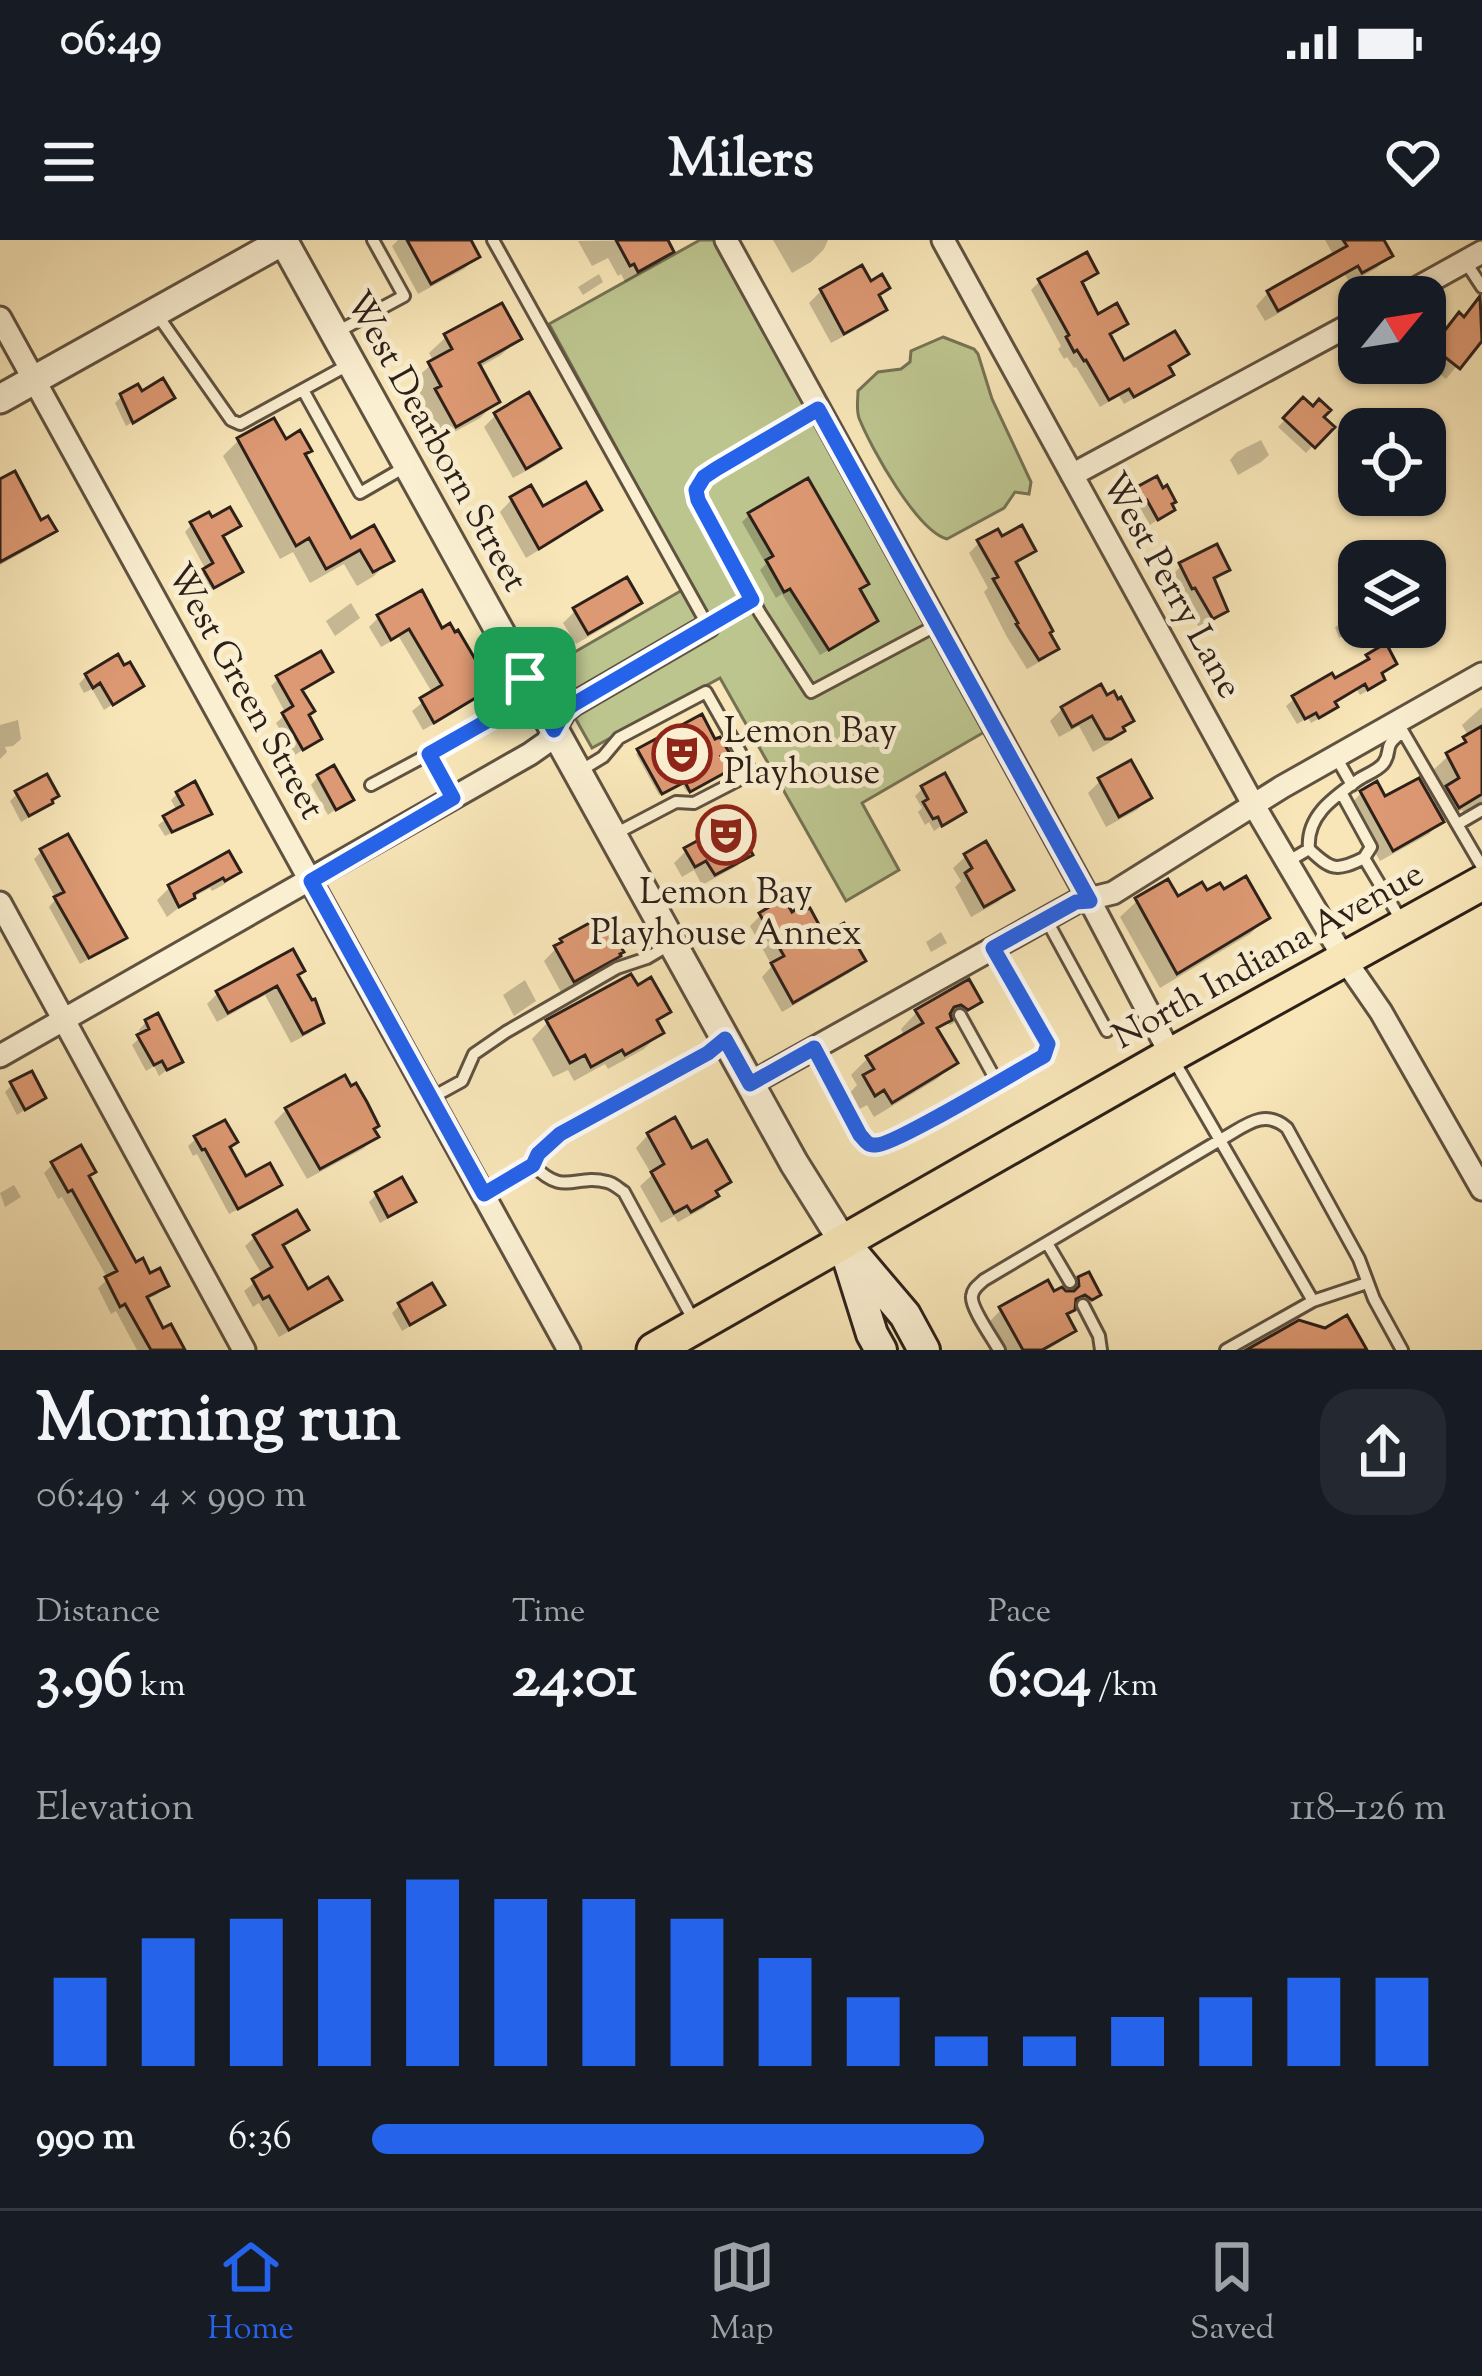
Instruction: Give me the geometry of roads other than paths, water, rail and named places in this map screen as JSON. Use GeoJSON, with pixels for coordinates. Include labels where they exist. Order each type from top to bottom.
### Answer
{"type":"FeatureCollection","features":[{"type":"Feature","properties":{"kind":"main road","name":"North Indiana Avenue"},"geometry":{"type":"LineString","coordinates":[[654,1350],[1482,883]]}},
{"type":"Feature","properties":{"kind":"main road"},"geometry":{"type":"LineString","coordinates":[[844,1243],[881,1350]]}},
{"type":"Feature","properties":{"kind":"main road"},"geometry":{"type":"LineString","coordinates":[[844,1243],[905,1315],[924,1350]]}},
{"type":"Feature","properties":{"kind":"street","name":"West Dearborn Street"},"geometry":{"type":"LineString","coordinates":[[283,240],[794,1163],[844,1243]]}},
{"type":"Feature","properties":{"kind":"street"},"geometry":{"type":"LineString","coordinates":[[0,399],[283,240]]}},
{"type":"Feature","properties":{"kind":"street"},"geometry":{"type":"LineString","coordinates":[[726,240],[1171,1055]]}},
{"type":"Feature","properties":{"kind":"street","name":"West Perry Lane"},"geometry":{"type":"LineString","coordinates":[[943,240],[1253,804],[1382,1012],[1482,1189]]}},
{"type":"Feature","properties":{"kind":"street"},"geometry":{"type":"LineString","coordinates":[[1439,276],[1474,257]]}},
{"type":"Feature","properties":{"kind":"street","name":"West Green Street"},"geometry":{"type":"LineString","coordinates":[[0,318],[569,1350]]}},
{"type":"Feature","properties":{"kind":"street"},"geometry":{"type":"LineString","coordinates":[[1072,475],[1338,331]]}},
{"type":"Feature","properties":{"kind":"street"},"geometry":{"type":"LineString","coordinates":[[0,1056],[530,754],[547,742],[574,704],[708,626]]}},
{"type":"Feature","properties":{"kind":"street"},"geometry":{"type":"LineString","coordinates":[[750,1084],[942,986],[993,948],[1076,902],[1113,893],[1253,804],[1400,727],[1482,674]]}},
{"type":"Feature","properties":{"kind":"street"},"geometry":{"type":"LineString","coordinates":[[0,903],[244,1350]]}},
{"type":"Feature","properties":{"kind":"lane"},"geometry":{"type":"LineString","coordinates":[[334,334],[404,296],[373,240]]}},
{"type":"Feature","properties":{"kind":"lane"},"geometry":{"type":"LineString","coordinates":[[494,240],[708,626],[752,600]]}},
{"type":"Feature","properties":{"kind":"lane"},"geometry":{"type":"LineString","coordinates":[[1474,257],[1482,287]]}},
{"type":"Feature","properties":{"kind":"lane"},"geometry":{"type":"LineString","coordinates":[[155,312],[231,420],[240,424],[351,364]]}},
{"type":"Feature","properties":{"kind":"lane"},"geometry":{"type":"LineString","coordinates":[[303,390],[359,494],[407,466]]}},
{"type":"Feature","properties":{"kind":"lane"},"geometry":{"type":"LineString","coordinates":[[818,409],[716,469],[696,490],[752,600],[811,692],[937,625]]}},
{"type":"Feature","properties":{"kind":"lane"},"geometry":{"type":"LineString","coordinates":[[371,784],[496,716],[507,688],[525,678]]}},
{"type":"Feature","properties":{"kind":"lane"},"geometry":{"type":"LineString","coordinates":[[577,773],[603,757],[619,737],[706,692],[752,773],[694,803],[676,802],[612,836]]}},
{"type":"Feature","properties":{"kind":"lane"},"geometry":{"type":"LineString","coordinates":[[1336,757],[1347,789],[1372,847],[1364,858],[1346,867],[1335,868],[1322,861],[1309,849],[1312,822],[1347,789],[1384,763],[1400,727],[1482,867]]}},
{"type":"Feature","properties":{"kind":"lane"},"geometry":{"type":"LineString","coordinates":[[429,754],[453,798]]}},
{"type":"Feature","properties":{"kind":"lane"},"geometry":{"type":"LineString","coordinates":[[1458,824],[1482,810]]}},
{"type":"Feature","properties":{"kind":"lane"},"geometry":{"type":"LineString","coordinates":[[1287,862],[1309,849]]}},
{"type":"Feature","properties":{"kind":"lane"},"geometry":{"type":"LineString","coordinates":[[1364,858],[1406,928]]}},
{"type":"Feature","properties":{"kind":"lane"},"geometry":{"type":"LineString","coordinates":[[1046,919],[1108,1031]]}},
{"type":"Feature","properties":{"kind":"lane"},"geometry":{"type":"LineString","coordinates":[[431,1098],[462,1081],[474,1054],[506,1032],[617,968],[672,944]]}},
{"type":"Feature","properties":{"kind":"lane"},"geometry":{"type":"LineString","coordinates":[[814,1048],[866,1142],[888,1142],[928,1121],[1048,1050],[993,948]]}},
{"type":"Feature","properties":{"kind":"lane"},"geometry":{"type":"LineString","coordinates":[[960,1015],[997,1082]]}},
{"type":"Feature","properties":{"kind":"lane"},"geometry":{"type":"LineString","coordinates":[[484,1194],[533,1165],[560,1134],[708,1053],[725,1039]]}},
{"type":"Feature","properties":{"kind":"lane"},"geometry":{"type":"LineString","coordinates":[[1171,1055],[1312,1301]]}},
{"type":"Feature","properties":{"kind":"lane"},"geometry":{"type":"LineString","coordinates":[[1000,1350],[974,1306],[974,1289],[1220,1140],[1269,1117],[1287,1128],[1359,1259],[1366,1283],[1402,1350]]}},
{"type":"Feature","properties":{"kind":"lane"},"geometry":{"type":"LineString","coordinates":[[533,1165],[562,1184],[606,1181],[624,1192],[697,1326]]}},
{"type":"Feature","properties":{"kind":"lane"},"geometry":{"type":"LineString","coordinates":[[1047,1243],[1070,1282]]}},
{"type":"Feature","properties":{"kind":"lane"},"geometry":{"type":"LineString","coordinates":[[1226,1350],[1312,1301],[1366,1283]]}},
{"type":"Feature","properties":{"kind":"lane"},"geometry":{"type":"LineString","coordinates":[[1083,1305],[1100,1336],[1101,1350]]}},
{"type":"Feature","properties":{"kind":"place","name":"Lemon Bay Playhouse"},"geometry":{"type":"Point","coordinates":[682,754]}},
{"type":"Feature","properties":{"kind":"place","name":"Lemon Bay Playhouse Annex"},"geometry":{"type":"Point","coordinates":[726,835]}}]}
